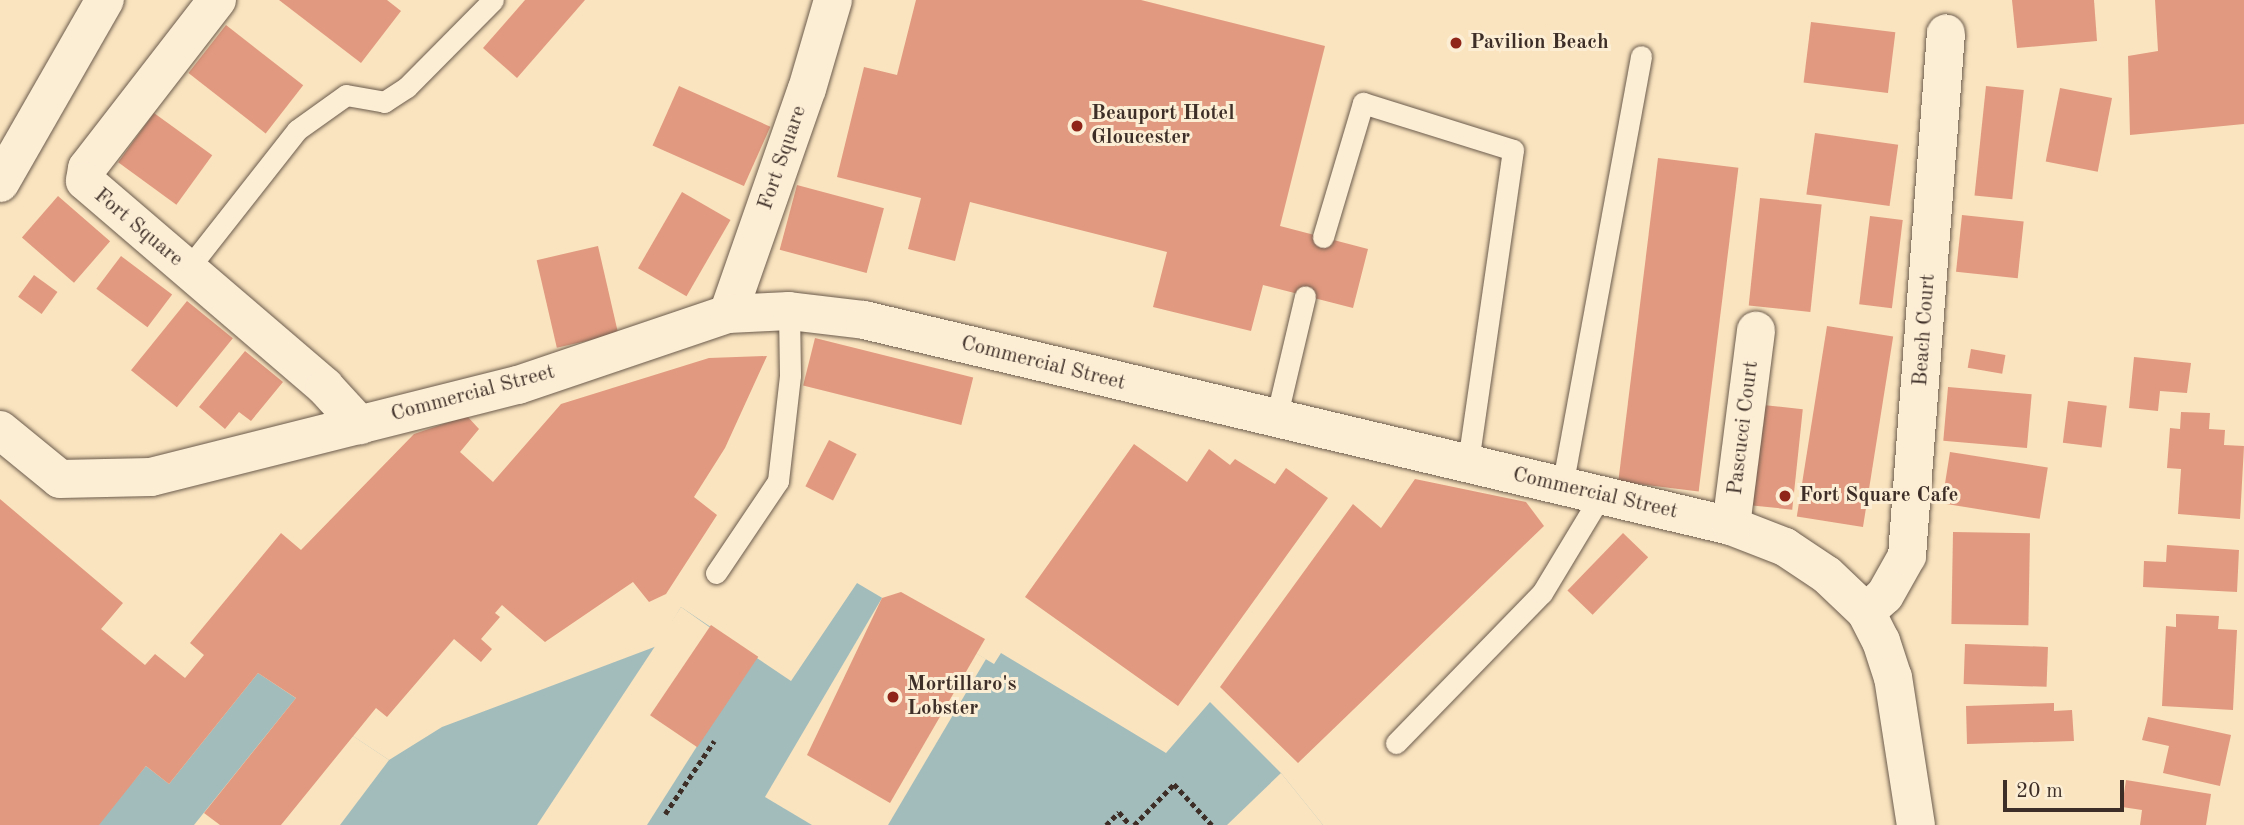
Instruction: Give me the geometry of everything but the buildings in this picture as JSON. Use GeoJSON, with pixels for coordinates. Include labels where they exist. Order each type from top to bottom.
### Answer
{"type":"FeatureCollection","features":[{"type":"Feature","properties":{"kind":"street"},"geometry":{"type":"LineString","coordinates":[[0,183],[105,0]]}},
{"type":"Feature","properties":{"kind":"street","name":"Fort Square"},"geometry":{"type":"LineString","coordinates":[[217,0],[84,177],[187,270],[325,387],[360,425]]}},
{"type":"Feature","properties":{"kind":"street","name":"Fort Square"},"geometry":{"type":"LineString","coordinates":[[728,314],[807,89],[833,0]]}},
{"type":"Feature","properties":{"kind":"street","name":"Beach Court"},"geometry":{"type":"LineString","coordinates":[[1866,612],[1885,595],[1907,556],[1946,33]]}},
{"type":"Feature","properties":{"kind":"street","name":"Commercial Street"},"geometry":{"type":"LineString","coordinates":[[0,430],[60,479],[151,477],[518,385],[728,314],[789,311],[864,320],[1731,526],[1785,547],[1827,575],[1866,612],[1893,677],[1916,825]]}},
{"type":"Feature","properties":{"kind":"street","name":"Pascucci Court"},"geometry":{"type":"LineString","coordinates":[[1731,526],[1756,331]]}},
{"type":"Feature","properties":{"kind":"lane"},"geometry":{"type":"LineString","coordinates":[[187,270],[297,130],[346,94],[384,102],[407,87],[493,0]]}},
{"type":"Feature","properties":{"kind":"lane"},"geometry":{"type":"LineString","coordinates":[[1562,487],[1641,55]]}},
{"type":"Feature","properties":{"kind":"lane"},"geometry":{"type":"LineString","coordinates":[[1323,237],[1363,103],[1513,150],[1468,464]]}},
{"type":"Feature","properties":{"kind":"lane"},"geometry":{"type":"LineString","coordinates":[[1276,419],[1305,296]]}},
{"type":"Feature","properties":{"kind":"lane"},"geometry":{"type":"LineString","coordinates":[[716,573],[778,481],[790,375],[789,311]]}},
{"type":"Feature","properties":{"kind":"lane"},"geometry":{"type":"LineString","coordinates":[[1396,743],[1542,593],[1600,497]]}},
{"type":"Feature","properties":{"kind":"path"},"geometry":{"type":"LineString","coordinates":[[665,814],[714,741]]}},
{"type":"Feature","properties":{"kind":"path"},"geometry":{"type":"LineString","coordinates":[[1106,825],[1119,811],[1132,825],[1174,784],[1212,825]]}},
{"type":"Feature","properties":{"kind":"water"},"geometry":{"type":"Polygon","coordinates":[[[857,583],[994,664],[1001,653],[1166,753],[1210,702],[1281,773],[1323,825],[0,825],[0,768],[132,783],[146,766],[169,784],[258,673],[389,760],[442,727],[657,646],[681,607],[791,681],[857,583]]]}},
{"type":"Feature","properties":{"kind":"pier","name":"Mortillaro's Lobster"},"geometry":{"type":"Polygon","coordinates":[[[882,598],[986,659],[888,825],[812,825],[765,797],[882,598]]]}},
{"type":"Feature","properties":{"kind":"pier"},"geometry":{"type":"Polygon","coordinates":[[[681,607],[753,658],[647,825],[537,825],[681,607]]]}},
{"type":"Feature","properties":{"kind":"pier"},"geometry":{"type":"Polygon","coordinates":[[[296,698],[389,760],[340,825],[194,825],[296,698]]]}},
{"type":"Feature","properties":{"kind":"pier"},"geometry":{"type":"Polygon","coordinates":[[[1281,773],[1323,825],[1227,825],[1281,773]]]}},
{"type":"Feature","properties":{"kind":"place","name":"Pavilion Beach"},"geometry":{"type":"Point","coordinates":[1456,43]}},
{"type":"Feature","properties":{"kind":"place","name":"Beauport Hotel Gloucester"},"geometry":{"type":"Point","coordinates":[1077,126]}},
{"type":"Feature","properties":{"kind":"place","name":"Fort Square Cafe"},"geometry":{"type":"Point","coordinates":[1785,496]}},
{"type":"Feature","properties":{"kind":"place","name":"Mortillaro's Lobster"},"geometry":{"type":"Point","coordinates":[893,697]}}]}
